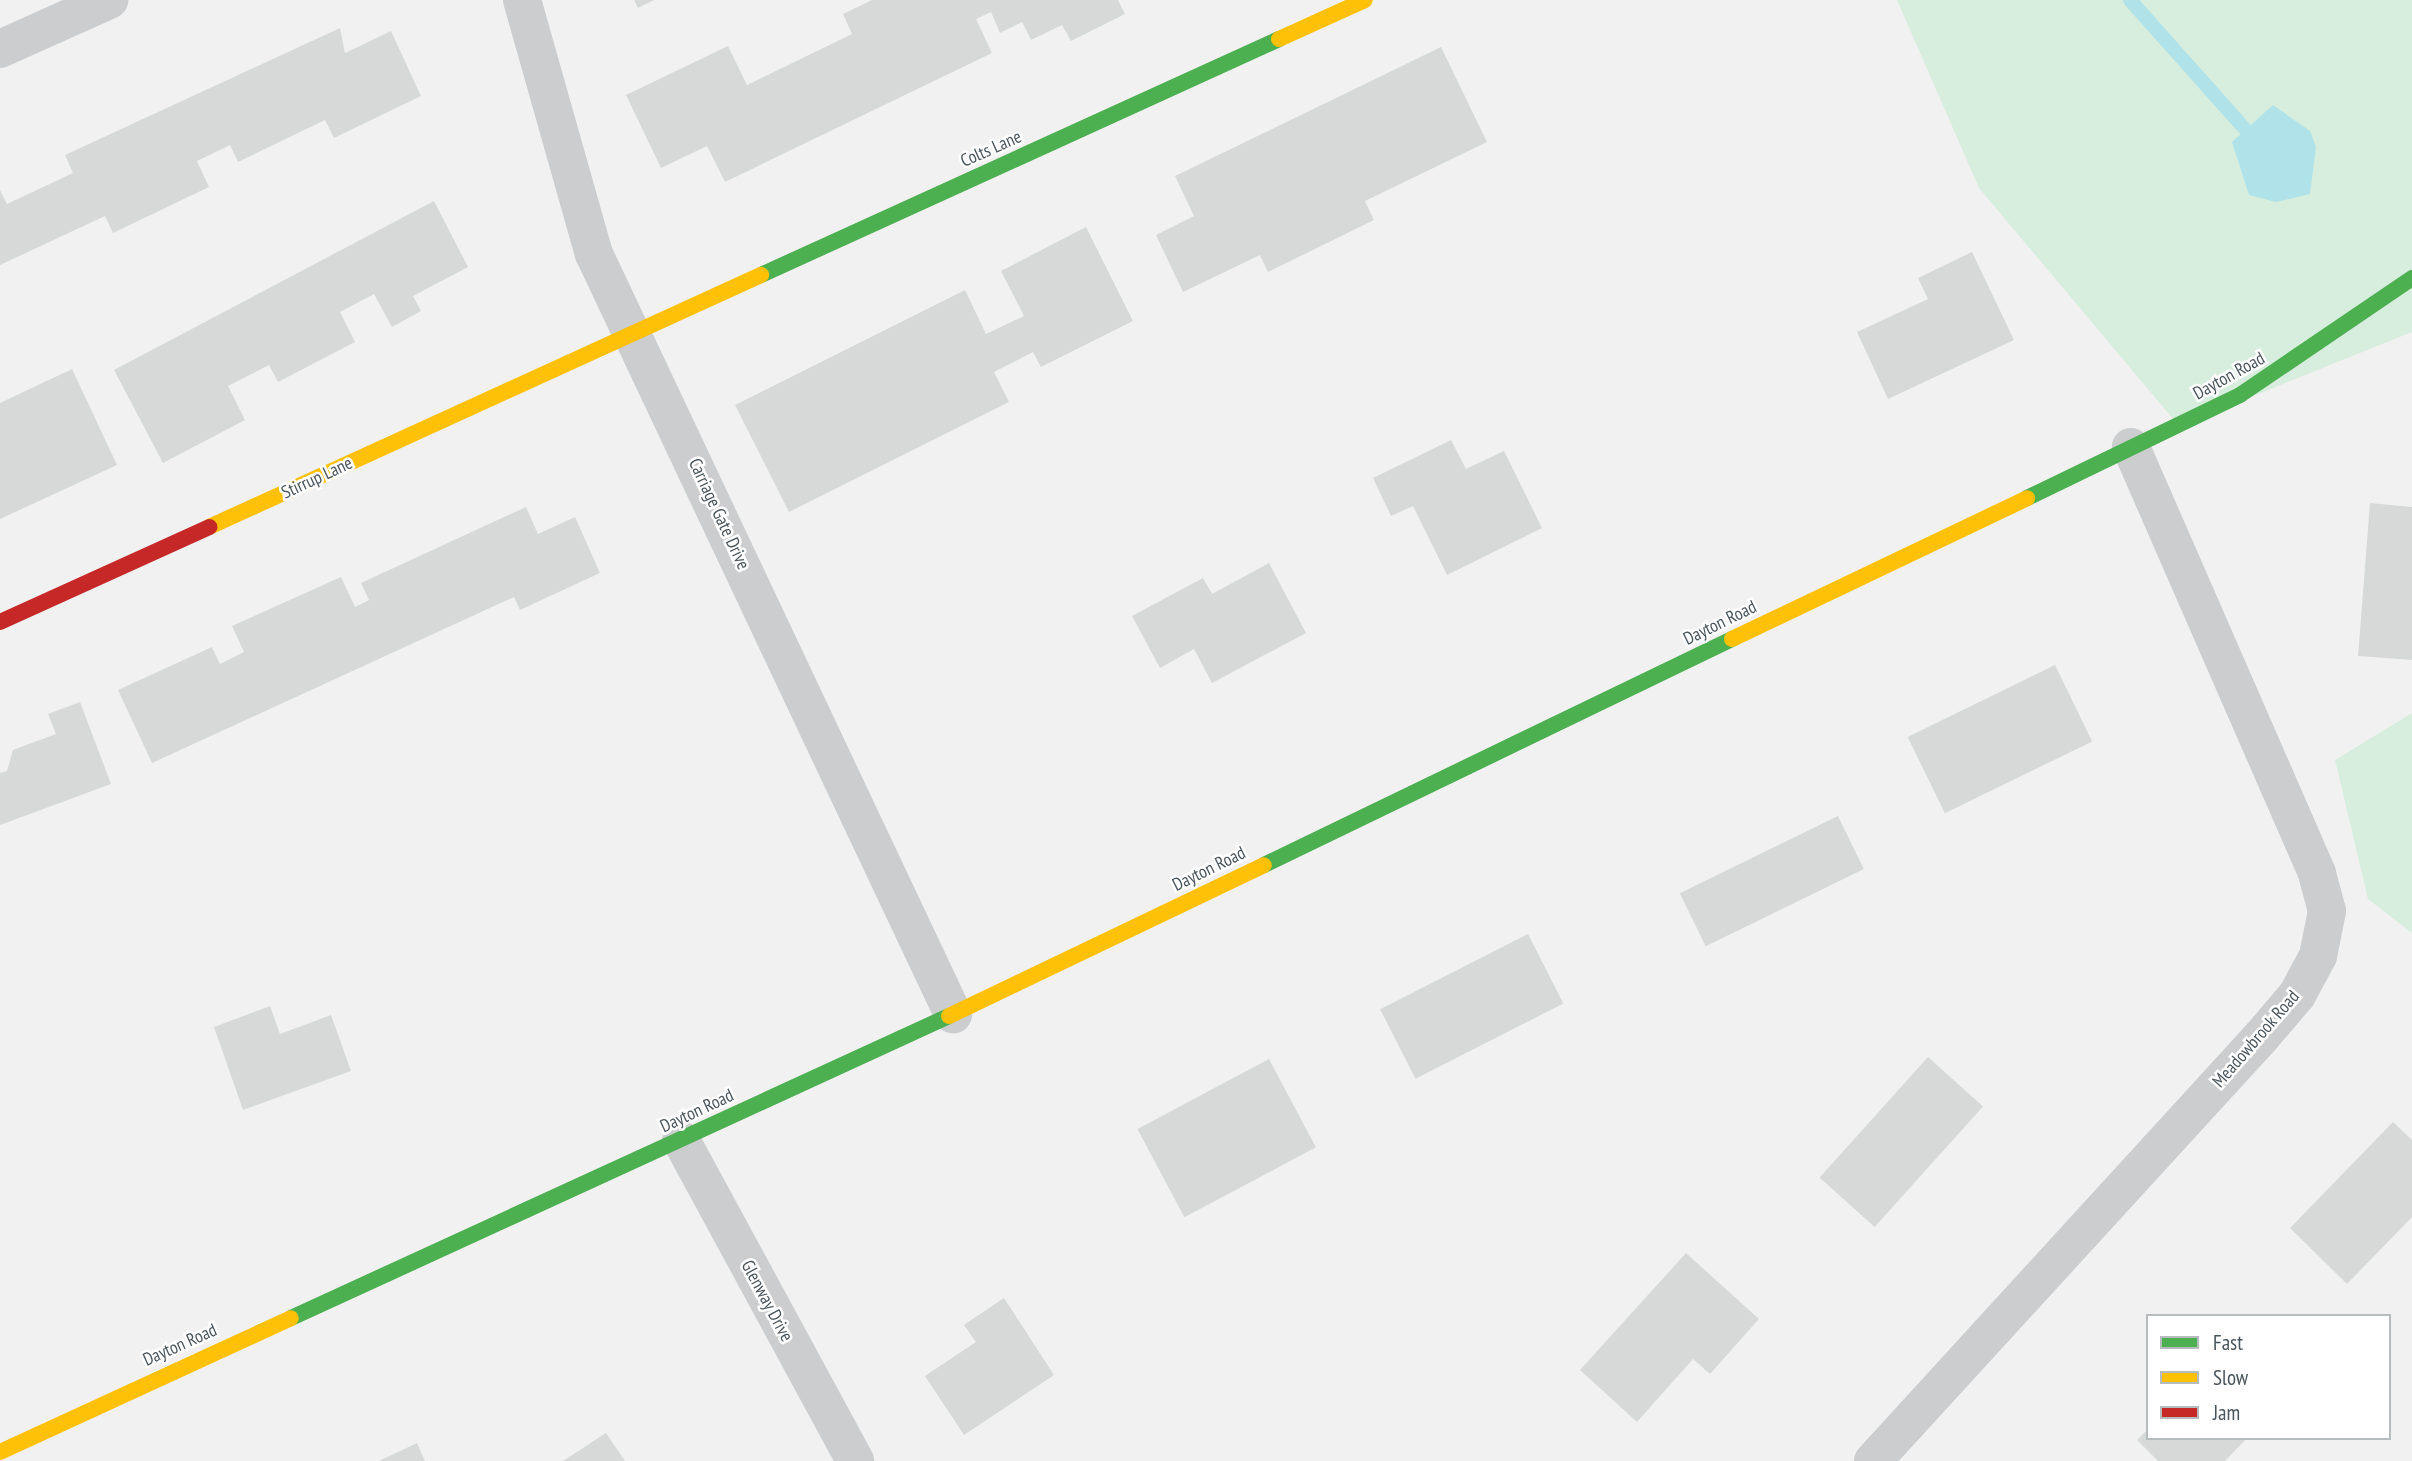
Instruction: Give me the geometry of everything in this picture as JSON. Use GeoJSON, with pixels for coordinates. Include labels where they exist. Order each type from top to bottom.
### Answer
{"type":"FeatureCollection","features":[{"type":"Feature","properties":{"kind":"street"},"geometry":{"type":"LineString","coordinates":[[0,49],[109,0]]}},
{"type":"Feature","properties":{"kind":"street","name":"Carriage Gate Drive"},"geometry":{"type":"LineString","coordinates":[[522,0],[594,254],[953,1014]]}},
{"type":"Feature","properties":{"kind":"street","name":"Colts Lane"},"geometry":{"type":"LineString","coordinates":[[634,334],[1365,0]]}},
{"type":"Feature","properties":{"kind":"street","name":"Dayton Road"},"geometry":{"type":"LineString","coordinates":[[0,1452],[953,1014],[2240,395],[2412,278]]}},
{"type":"Feature","properties":{"kind":"street","name":"Stirrup Lane"},"geometry":{"type":"LineString","coordinates":[[0,622],[634,334]]}},
{"type":"Feature","properties":{"kind":"street","name":"Meadowbrook Road"},"geometry":{"type":"LineString","coordinates":[[1873,1461],[2262,1036],[2297,995],[2318,956],[2327,911],[2317,873],[2131,447]]}},
{"type":"Feature","properties":{"kind":"street","name":"Glenway Drive"},"geometry":{"type":"LineString","coordinates":[[681,1140],[855,1461]]}},
{"type":"Feature","properties":{"kind":"green space"},"geometry":{"type":"Polygon","coordinates":[[[1897,0],[2412,0],[2412,332],[2179,426],[1979,188],[1897,0]]]}},
{"type":"Feature","properties":{"kind":"green space"},"geometry":{"type":"Polygon","coordinates":[[[2412,713],[2412,933],[2368,899],[2335,760],[2412,713]]]}},
{"type":"Feature","properties":{"kind":"water"},"geometry":{"type":"Polygon","coordinates":[[[2273,105],[2310,131],[2316,147],[2310,194],[2276,202],[2249,195],[2232,142],[2273,105]]]}},
{"type":"Feature","properties":{"kind":"building"},"geometry":{"type":"Polygon","coordinates":[[[634,0],[654,0],[638,8],[634,0]]]}},
{"type":"Feature","properties":{"kind":"building"},"geometry":{"type":"Polygon","coordinates":[[[872,0],[1118,0],[1125,14],[1071,41],[1062,25],[1031,40],[1022,22],[1000,33],[991,12],[976,19],[992,53],[725,182],[707,146],[661,168],[626,95],[728,46],[747,85],[852,34],[843,14],[872,0]]]}},
{"type":"Feature","properties":{"kind":"building"},"geometry":{"type":"Polygon","coordinates":[[[340,28],[345,53],[391,31],[421,96],[334,138],[325,120],[238,162],[230,145],[197,161],[209,187],[113,233],[105,216],[0,265],[0,190],[7,204],[73,173],[65,155],[340,28]]]}},
{"type":"Feature","properties":{"kind":"building"},"geometry":{"type":"Polygon","coordinates":[[[1441,47],[1487,142],[1365,201],[1374,220],[1268,272],[1260,255],[1183,292],[1156,235],[1194,216],[1175,176],[1441,47]]]}},
{"type":"Feature","properties":{"kind":"building"},"geometry":{"type":"Polygon","coordinates":[[[434,201],[468,267],[413,296],[421,311],[392,327],[374,294],[340,312],[355,342],[278,382],[269,365],[228,386],[245,420],[163,463],[114,370],[434,201]]]}},
{"type":"Feature","properties":{"kind":"building"},"geometry":{"type":"Polygon","coordinates":[[[1086,227],[1133,321],[1041,367],[1033,352],[994,372],[1009,402],[789,512],[735,405],[965,290],[986,334],[1024,316],[1001,271],[1086,227]]]}},
{"type":"Feature","properties":{"kind":"building"},"geometry":{"type":"Polygon","coordinates":[[[1972,252],[2014,340],[1888,399],[1857,332],[1928,299],[1918,278],[1972,252]]]}},
{"type":"Feature","properties":{"kind":"building"},"geometry":{"type":"Polygon","coordinates":[[[72,369],[117,465],[0,519],[0,403],[72,369]]]}},
{"type":"Feature","properties":{"kind":"building"},"geometry":{"type":"Polygon","coordinates":[[[1451,440],[1466,469],[1504,451],[1542,528],[1447,575],[1413,506],[1391,516],[1373,478],[1451,440]]]}},
{"type":"Feature","properties":{"kind":"building"},"geometry":{"type":"Polygon","coordinates":[[[2370,503],[2412,507],[2412,660],[2358,656],[2370,503]]]}},
{"type":"Feature","properties":{"kind":"building"},"geometry":{"type":"Polygon","coordinates":[[[526,507],[538,534],[575,517],[600,573],[520,610],[514,597],[152,763],[118,690],[212,647],[220,664],[244,652],[232,626],[341,577],[355,607],[369,600],[361,583],[526,507]]]}},
{"type":"Feature","properties":{"kind":"building"},"geometry":{"type":"Polygon","coordinates":[[[1269,563],[1306,633],[1212,683],[1194,649],[1160,668],[1132,616],[1203,578],[1212,594],[1269,563]]]}},
{"type":"Feature","properties":{"kind":"building"},"geometry":{"type":"Polygon","coordinates":[[[2055,665],[2092,741],[1945,813],[1908,737],[2055,665]]]}},
{"type":"Feature","properties":{"kind":"building"},"geometry":{"type":"Polygon","coordinates":[[[80,702],[111,784],[0,825],[0,773],[7,771],[13,750],[56,734],[48,714],[80,702]]]}},
{"type":"Feature","properties":{"kind":"building"},"geometry":{"type":"Polygon","coordinates":[[[1838,816],[1864,869],[1706,946],[1680,893],[1838,816]]]}},
{"type":"Feature","properties":{"kind":"building"},"geometry":{"type":"Polygon","coordinates":[[[1528,934],[1563,1003],[1416,1079],[1380,1009],[1528,934]]]}},
{"type":"Feature","properties":{"kind":"building"},"geometry":{"type":"Polygon","coordinates":[[[270,1006],[280,1034],[331,1015],[351,1071],[243,1110],[214,1027],[270,1006]]]}},
{"type":"Feature","properties":{"kind":"building"},"geometry":{"type":"Polygon","coordinates":[[[1928,1057],[1983,1107],[1875,1227],[1820,1177],[1928,1057]]]}},
{"type":"Feature","properties":{"kind":"building"},"geometry":{"type":"Polygon","coordinates":[[[1269,1059],[1316,1147],[1184,1217],[1137,1129],[1269,1059]]]}},
{"type":"Feature","properties":{"kind":"building"},"geometry":{"type":"Polygon","coordinates":[[[2393,1122],[2412,1140],[2412,1217],[2347,1284],[2290,1228],[2393,1122]]]}},
{"type":"Feature","properties":{"kind":"building"},"geometry":{"type":"Polygon","coordinates":[[[1686,1253],[1759,1319],[1710,1374],[1693,1359],[1637,1422],[1580,1370],[1686,1253]]]}},
{"type":"Feature","properties":{"kind":"building"},"geometry":{"type":"Polygon","coordinates":[[[1004,1298],[1054,1375],[964,1435],[925,1376],[976,1342],[964,1325],[1004,1298]]]}},
{"type":"Feature","properties":{"kind":"building"},"geometry":{"type":"Polygon","coordinates":[[[2146,1431],[2146,1440],[2245,1440],[2225,1461],[2158,1461],[2137,1440],[2146,1431]]]}},
{"type":"Feature","properties":{"kind":"building"},"geometry":{"type":"Polygon","coordinates":[[[606,1433],[625,1461],[563,1461],[606,1433]]]}},
{"type":"Feature","properties":{"kind":"building"},"geometry":{"type":"Polygon","coordinates":[[[417,1443],[425,1461],[379,1461],[417,1443]]]}},
{"type":"Feature","properties":{"kind":"waterway"},"geometry":{"type":"LineString","coordinates":[[2130,0],[2244,128]]}},
{"type":"Feature","properties":{"kind":"traffic: fast"},"geometry":{"type":"LineString","coordinates":[[761,275],[1279,39]]}},
{"type":"Feature","properties":{"kind":"traffic: fast"},"geometry":{"type":"LineString","coordinates":[[2027,498],[2240,395],[2412,278]]}},
{"type":"Feature","properties":{"kind":"traffic: fast"},"geometry":{"type":"LineString","coordinates":[[1264,865],[1732,639]]}},
{"type":"Feature","properties":{"kind":"traffic: fast"},"geometry":{"type":"LineString","coordinates":[[291,1318],[949,1016]]}},
{"type":"Feature","properties":{"kind":"traffic: slow"},"geometry":{"type":"LineString","coordinates":[[1279,39],[1365,0]]}},
{"type":"Feature","properties":{"kind":"traffic: slow"},"geometry":{"type":"LineString","coordinates":[[209,527],[761,275]]}},
{"type":"Feature","properties":{"kind":"traffic: slow"},"geometry":{"type":"LineString","coordinates":[[1732,639],[2027,498]]}},
{"type":"Feature","properties":{"kind":"traffic: slow"},"geometry":{"type":"LineString","coordinates":[[949,1016],[1264,865]]}},
{"type":"Feature","properties":{"kind":"traffic: slow"},"geometry":{"type":"LineString","coordinates":[[0,1452],[291,1318]]}},
{"type":"Feature","properties":{"kind":"traffic: jam"},"geometry":{"type":"LineString","coordinates":[[0,622],[209,527]]}}]}
